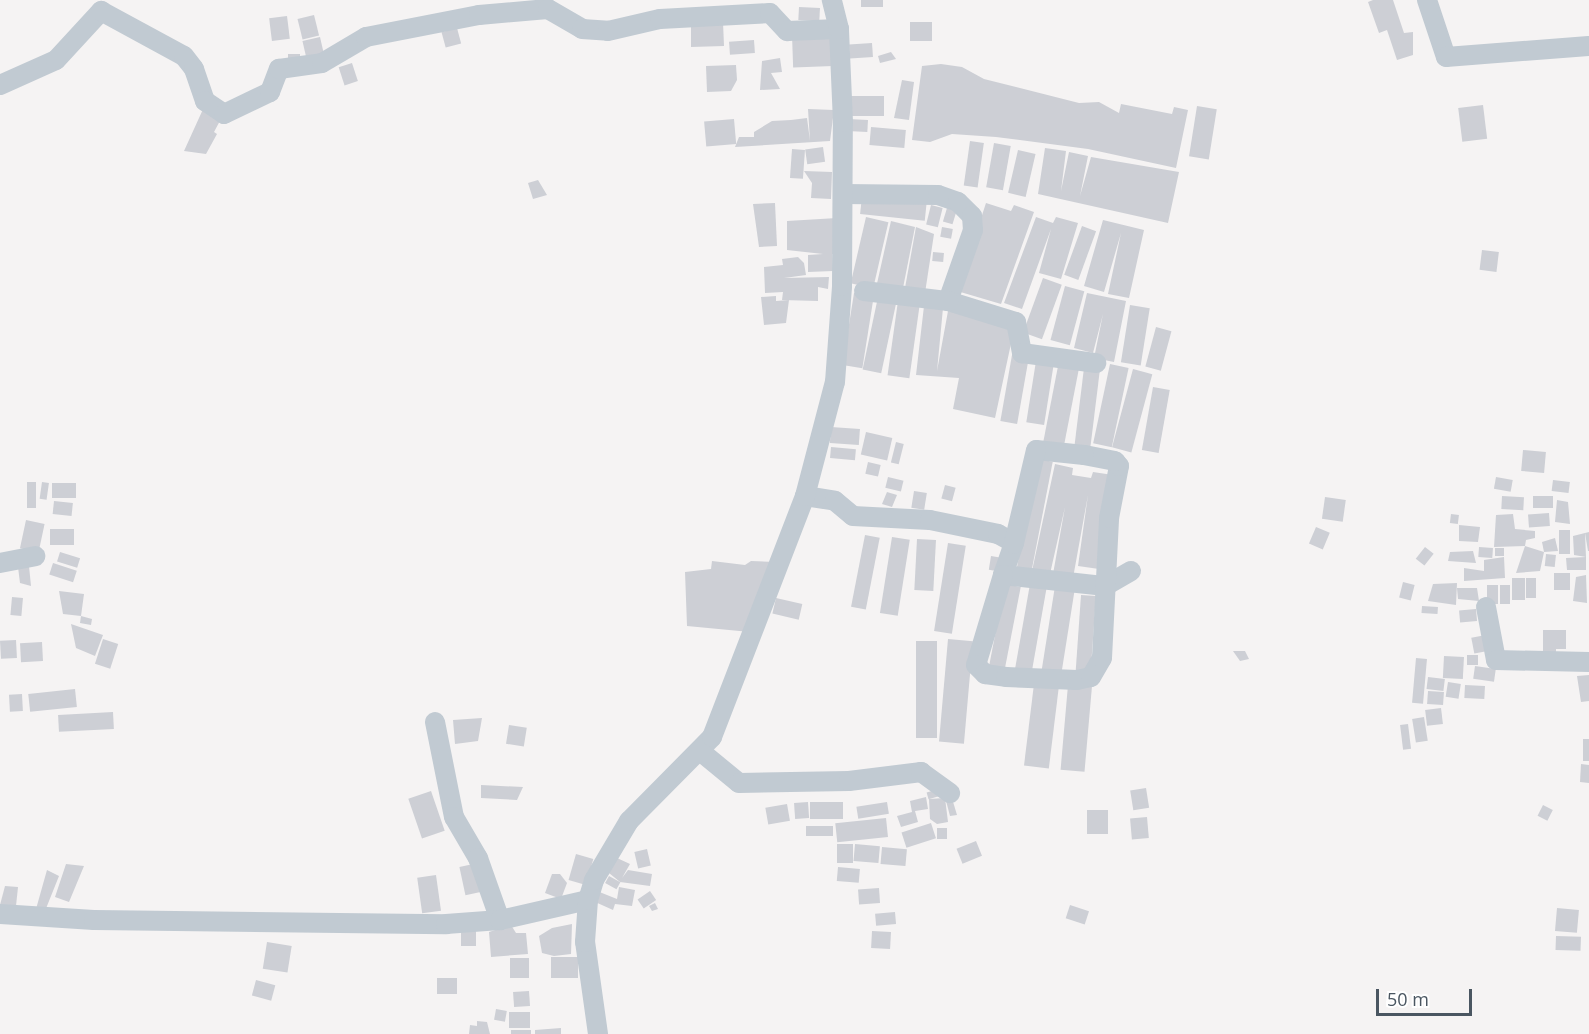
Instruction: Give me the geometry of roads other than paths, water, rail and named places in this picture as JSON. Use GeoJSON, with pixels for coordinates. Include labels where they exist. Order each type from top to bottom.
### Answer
{"type":"FeatureCollection","features":[{"type":"Feature","properties":{"kind":"street"},"geometry":{"type":"LineString","coordinates":[[598,1034],[585,942],[588,900],[594,880],[630,821],[712,737],[737,678],[805,496],[835,382],[842,286],[843,194],[838,30],[832,0]]}},
{"type":"Feature","properties":{"kind":"street"},"geometry":{"type":"LineString","coordinates":[[1426,0],[1446,57],[1589,46]]}},
{"type":"Feature","properties":{"kind":"street"},"geometry":{"type":"LineString","coordinates":[[0,86],[49,65],[97,5],[184,56],[194,69],[205,101],[224,114],[270,92],[277,81],[279,69],[322,63],[366,37],[479,15],[548,9],[582,29],[608,31],[660,19],[770,13],[787,31],[838,30]]}},
{"type":"Feature","properties":{"kind":"street"},"geometry":{"type":"LineString","coordinates":[[843,194],[938,195],[958,202],[972,216],[972,230],[948,301]]}},
{"type":"Feature","properties":{"kind":"street"},"geometry":{"type":"LineString","coordinates":[[864,291],[948,301],[1016,322],[1022,353],[1096,363]]}},
{"type":"Feature","properties":{"kind":"street"},"geometry":{"type":"LineString","coordinates":[[1044,448],[1115,461],[1119,466],[1109,518],[1102,658],[1091,677],[1006,677],[985,674],[976,665],[1014,543],[1036,450],[1044,448]]}},
{"type":"Feature","properties":{"kind":"street"},"geometry":{"type":"LineString","coordinates":[[805,496],[836,501],[853,516],[930,520],[998,534],[1014,543]]}},
{"type":"Feature","properties":{"kind":"street"},"geometry":{"type":"LineString","coordinates":[[0,563],[35,556]]}},
{"type":"Feature","properties":{"kind":"street"},"geometry":{"type":"LineString","coordinates":[[1003,575],[1105,586],[1131,571]]}},
{"type":"Feature","properties":{"kind":"street"},"geometry":{"type":"LineString","coordinates":[[1486,607],[1496,660],[1589,662]]}},
{"type":"Feature","properties":{"kind":"street"},"geometry":{"type":"LineString","coordinates":[[435,722],[454,817],[478,858],[500,920]]}},
{"type":"Feature","properties":{"kind":"street"},"geometry":{"type":"LineString","coordinates":[[700,751],[739,783],[849,781],[921,772],[950,794]]}},
{"type":"Feature","properties":{"kind":"street"},"geometry":{"type":"LineString","coordinates":[[0,914],[94,920],[446,924],[500,920],[588,900]]}}]}
